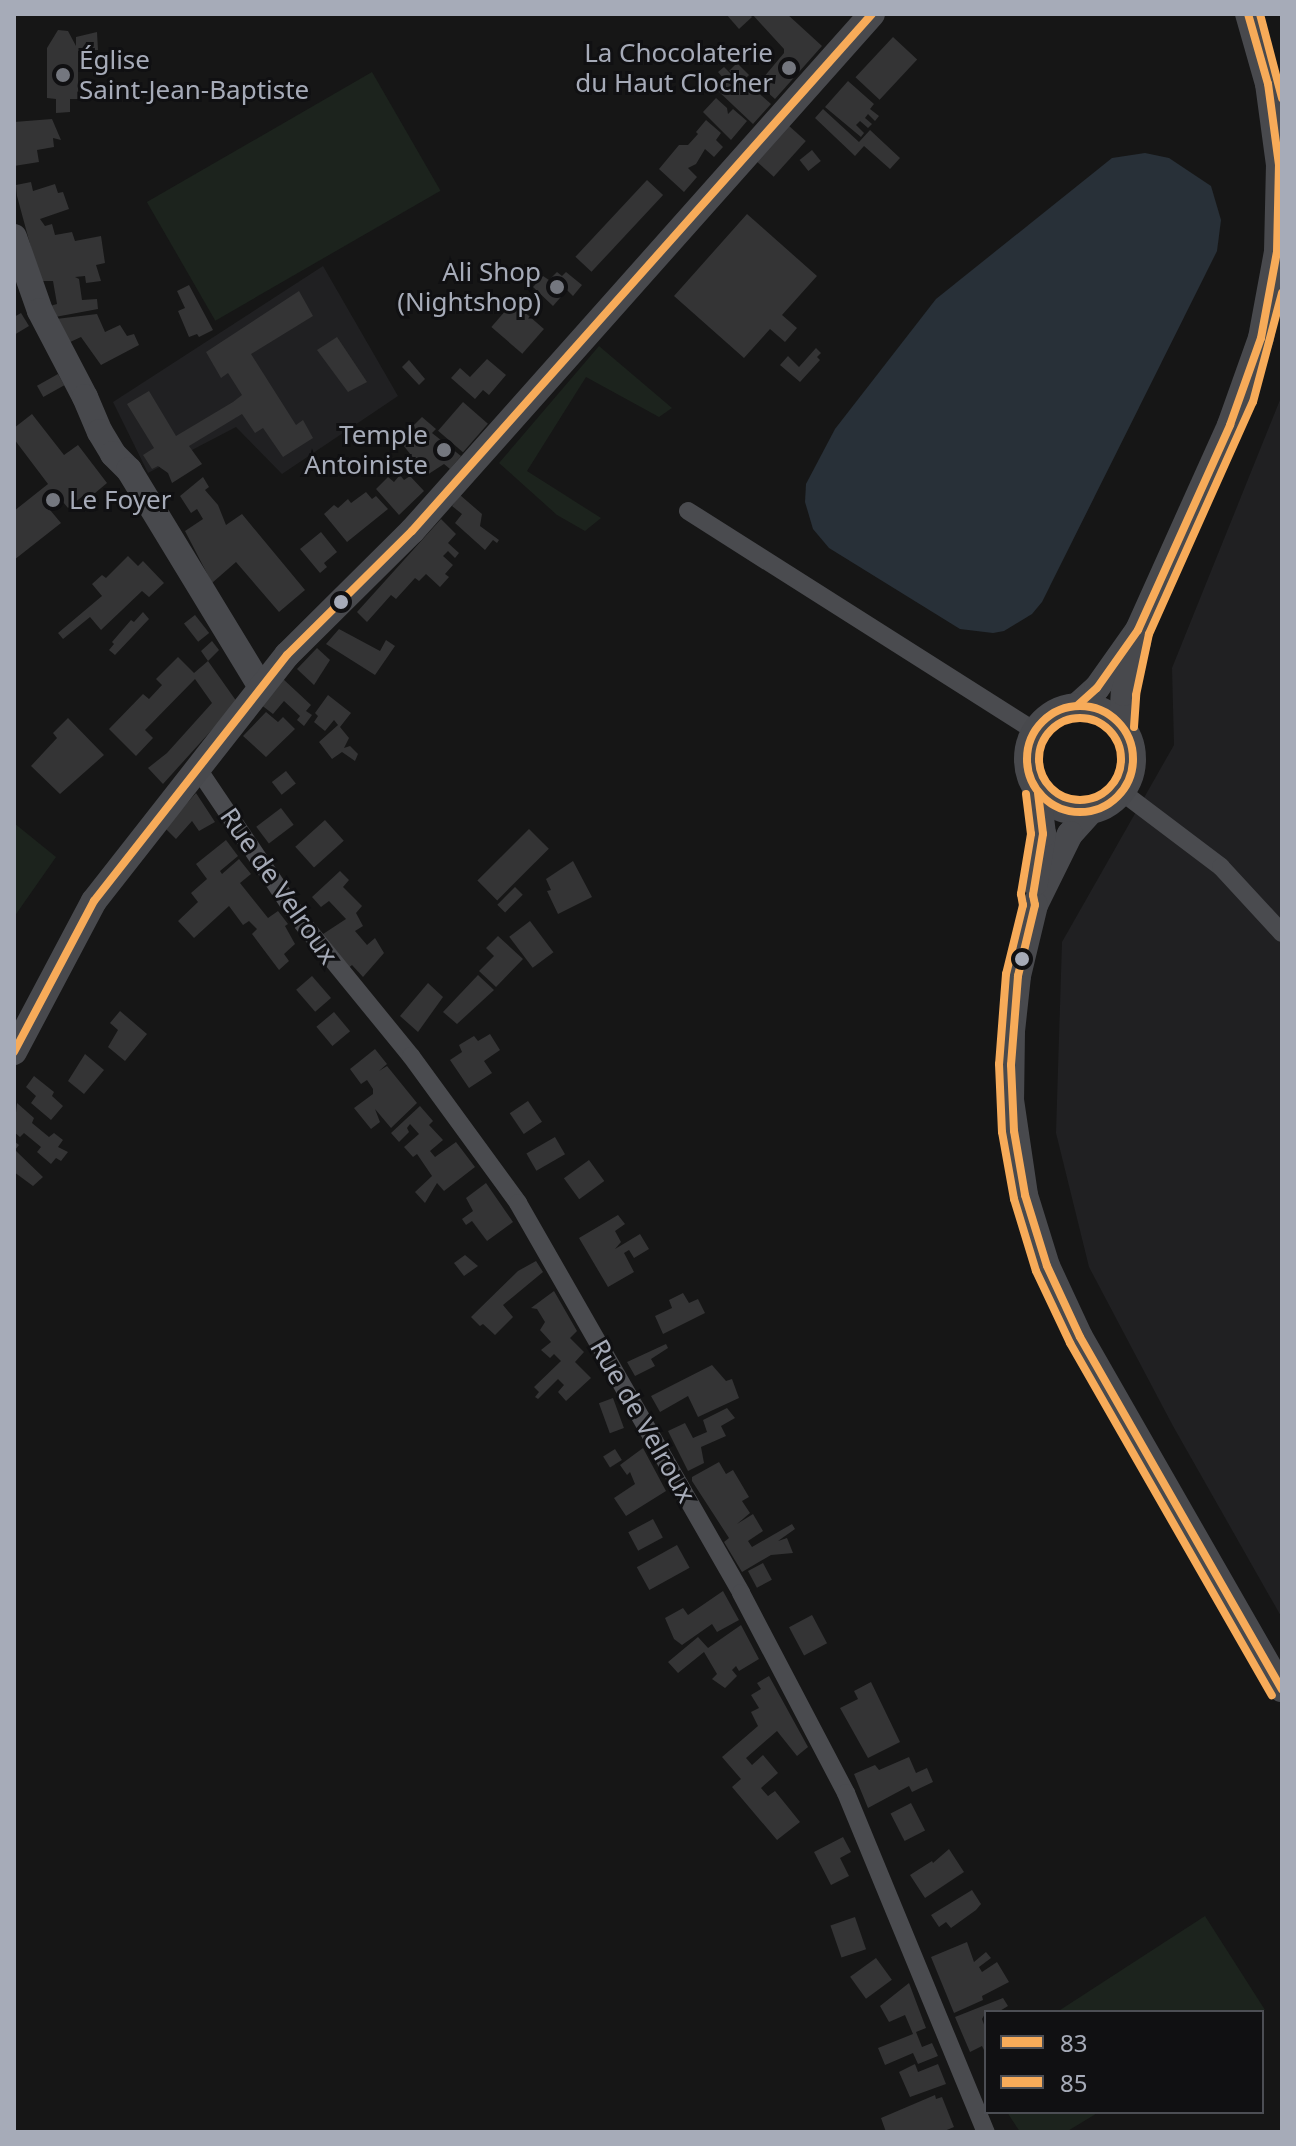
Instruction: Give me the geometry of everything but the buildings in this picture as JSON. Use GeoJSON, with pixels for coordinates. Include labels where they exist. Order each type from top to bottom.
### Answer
{"type":"FeatureCollection","features":[{"type":"Feature","properties":{"kind":"street"},"geometry":{"type":"LineString","coordinates":[[14,1052],[94,901],[287,655],[412,531],[872,14]]}},
{"type":"Feature","properties":{"kind":"street"},"geometry":{"type":"LineString","coordinates":[[1078,705],[1097,688],[1138,630],[1242,397],[1261,338],[1274,279],[1280,192],[1268,84],[1248,14]]}},
{"type":"Feature","properties":{"kind":"street"},"geometry":{"type":"LineString","coordinates":[[14,237],[40,311],[100,432],[113,454],[129,470],[261,687]]}},
{"type":"Feature","properties":{"kind":"street"},"geometry":{"type":"LineString","coordinates":[[688,511],[1034,731]]}},
{"type":"Feature","properties":{"kind":"street"},"geometry":{"type":"LineString","coordinates":[[1122,726],[1124,693],[1138,630]]}},
{"type":"Feature","properties":{"kind":"street"},"geometry":{"type":"LineString","coordinates":[[1090,812],[1062,810],[1038,793],[1031,782],[1026,756],[1034,731],[1046,718],[1061,709],[1078,705],[1103,711],[1122,726],[1131,742],[1133,759],[1122,792],[1113,801],[1090,812],[1070,834],[1035,905],[1018,976],[1011,1065],[1017,1156],[1035,1230],[1063,1304],[1282,1689]]}},
{"type":"Feature","properties":{"kind":"street","name":"Rue de Velroux"},"geometry":{"type":"LineString","coordinates":[[198,769],[300,920],[411,1056],[518,1203],[741,1593],[846,1793],[986,2132]]}},
{"type":"Feature","properties":{"kind":"street"},"geometry":{"type":"LineString","coordinates":[[1122,792],[1221,867],[1282,933]]}},
{"type":"Feature","properties":{"kind":"street"},"geometry":{"type":"LineString","coordinates":[[1035,905],[1033,895],[1043,834],[1038,793]]}},
{"type":"Feature","properties":{"kind":"shaded area"},"geometry":{"type":"Polygon","coordinates":[[[372,72],[440,191],[215,321],[147,202],[372,72]]]}},
{"type":"Feature","properties":{"kind":"shaded area"},"geometry":{"type":"Polygon","coordinates":[[[1145,153],[1169,158],[1211,186],[1221,220],[1217,251],[1042,602],[1032,614],[1004,631],[993,633],[960,629],[829,548],[813,529],[805,502],[806,484],[835,429],[936,299],[1112,158],[1145,153]]]}},
{"type":"Feature","properties":{"kind":"shaded area"},"geometry":{"type":"Polygon","coordinates":[[[323,266],[398,396],[282,474],[236,427],[148,473],[113,402],[323,266]]]}},
{"type":"Feature","properties":{"kind":"shaded area"},"geometry":{"type":"Polygon","coordinates":[[[599,346],[672,408],[659,417],[586,377],[527,471],[601,518],[585,531],[557,515],[499,463],[599,346]]]}},
{"type":"Feature","properties":{"kind":"shaded area"},"geometry":{"type":"Polygon","coordinates":[[[1282,395],[1282,1618],[1173,1426],[1089,1267],[1056,1133],[1062,942],[1174,745],[1172,668],[1282,395]]]}},
{"type":"Feature","properties":{"kind":"shaded area"},"geometry":{"type":"Polygon","coordinates":[[[14,823],[56,857],[14,917],[14,823]]]}},
{"type":"Feature","properties":{"kind":"shaded area"},"geometry":{"type":"Polygon","coordinates":[[[1205,1916],[1265,2010],[1264,2010],[1060,2010],[1205,1916]]]}},
{"type":"Feature","properties":{"kind":"shaded area"},"geometry":{"type":"Polygon","coordinates":[[[1008,2114],[1096,2114],[1066,2132],[1020,2132],[1008,2114]]]}},
{"type":"Feature","properties":{"kind":"transit line","name":"83"},"geometry":{"type":"LineString","coordinates":[[14,1052],[94,901],[287,655],[412,531],[872,14]]}},
{"type":"Feature","properties":{"kind":"transit line","name":"83"},"geometry":{"type":"LineString","coordinates":[[1078,705],[1097,688],[1138,630],[1230,425],[1261,338],[1277,252],[1279,165],[1268,84],[1248,14]]}},
{"type":"Feature","properties":{"kind":"transit line","name":"85"},"geometry":{"type":"LineString","coordinates":[[1260,14],[1282,98]]}},
{"type":"Feature","properties":{"kind":"transit line","name":"85"},"geometry":{"type":"LineString","coordinates":[[1134,727],[1136,695],[1149,634],[1253,402],[1282,293]]}},
{"type":"Feature","properties":{"kind":"transit line","name":"83"},"geometry":{"type":"LineString","coordinates":[[1080,706],[1100,710],[1118,721],[1129,739],[1133,759],[1129,779],[1118,797],[1100,808],[1080,812],[1060,808],[1042,797],[1031,779],[1027,759],[1031,739],[1042,721],[1060,710],[1080,706]]}},
{"type":"Feature","properties":{"kind":"transit line","name":"85"},"geometry":{"type":"LineString","coordinates":[[1080,718],[1096,721],[1109,730],[1118,743],[1121,759],[1118,775],[1109,788],[1096,797],[1080,800],[1064,797],[1051,788],[1042,775],[1039,759],[1042,743],[1051,730],[1064,721],[1080,718]]}},
{"type":"Feature","properties":{"kind":"transit line","name":"83"},"geometry":{"type":"LineString","coordinates":[[1038,793],[1043,834],[1033,895],[1035,905],[1018,976],[1011,1065],[1014,1131],[1025,1195],[1047,1266],[1080,1337],[1282,1689]]}},
{"type":"Feature","properties":{"kind":"transit line","name":"85"},"geometry":{"type":"LineString","coordinates":[[1026,794],[1031,834],[1021,894],[1023,905],[1006,974],[999,1064],[1002,1132],[1014,1199],[1036,1271],[1070,1343],[1272,1695]]}},
{"type":"Feature","properties":{"kind":"place","name":"La Chocolaterie du Haut Clocher"},"geometry":{"type":"Point","coordinates":[789,68]}},
{"type":"Feature","properties":{"kind":"place","name":"Église Saint-Jean-Baptiste"},"geometry":{"type":"Point","coordinates":[63,75]}},
{"type":"Feature","properties":{"kind":"place","name":"Ali Shop (Nightshop)"},"geometry":{"type":"Point","coordinates":[557,287]}},
{"type":"Feature","properties":{"kind":"place","name":"Temple Antoiniste"},"geometry":{"type":"Point","coordinates":[444,450]}},
{"type":"Feature","properties":{"kind":"place","name":"Le Foyer"},"geometry":{"type":"Point","coordinates":[53,500]}}]}
